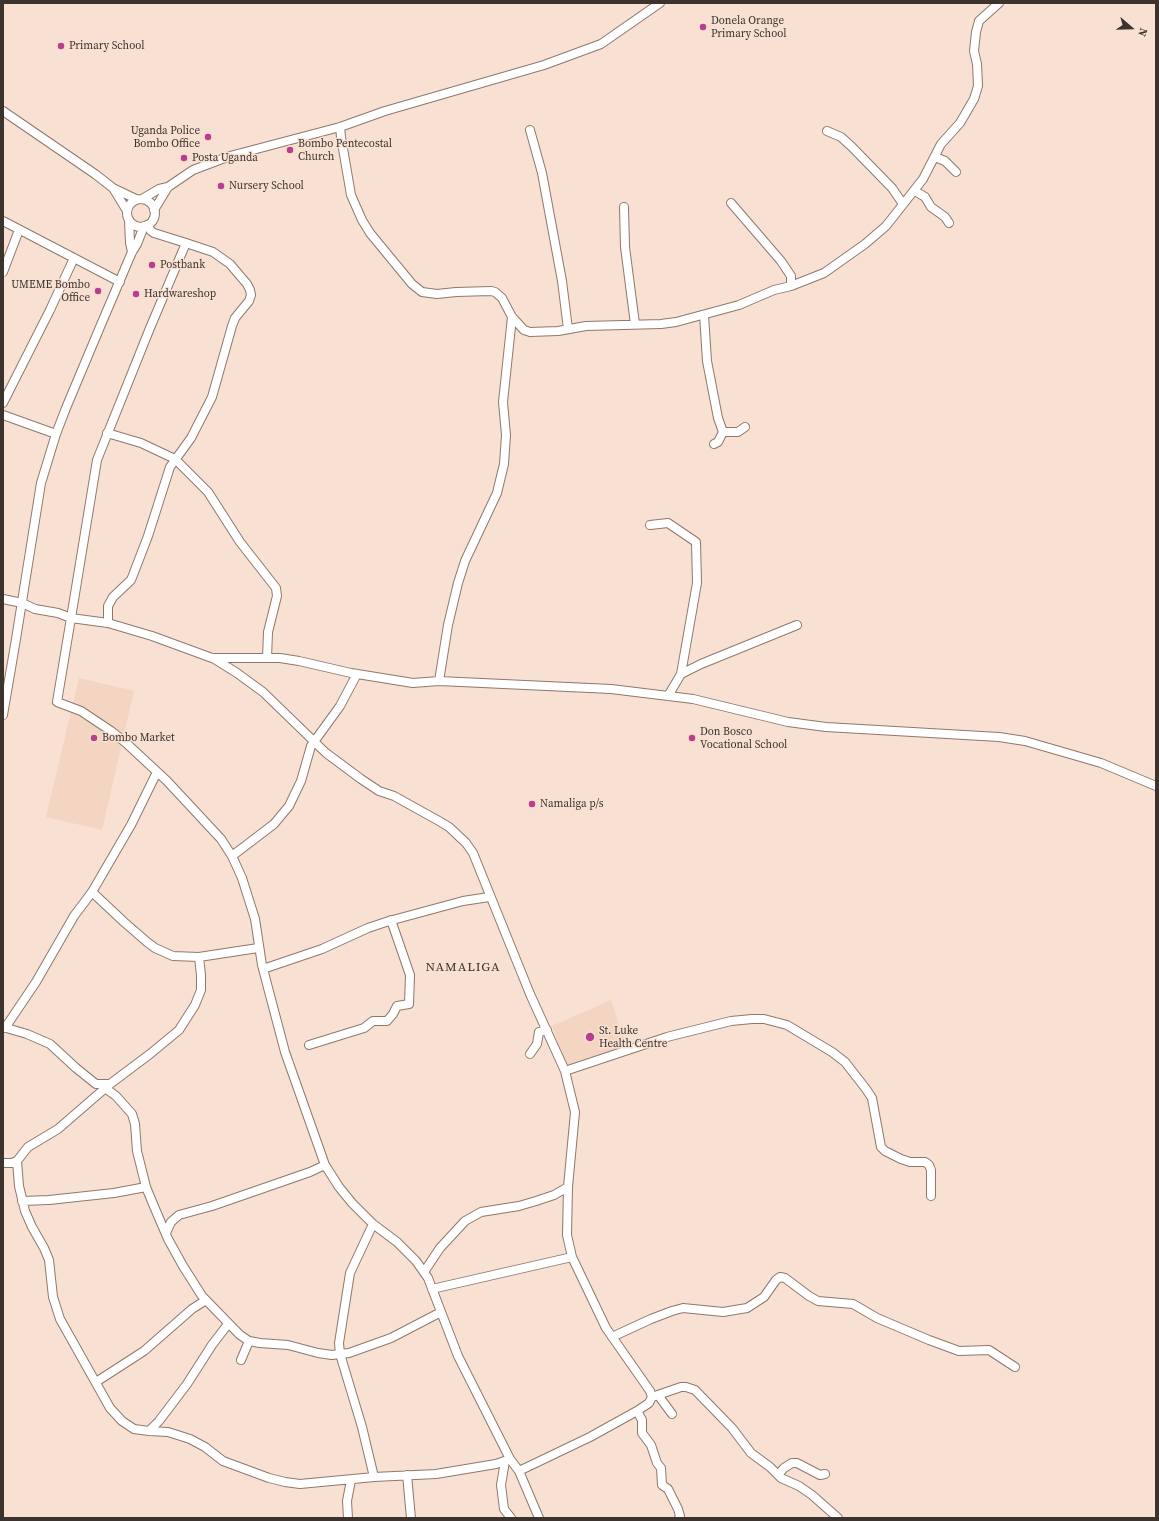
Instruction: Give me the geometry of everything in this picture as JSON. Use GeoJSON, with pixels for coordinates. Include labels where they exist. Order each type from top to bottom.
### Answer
{"type":"FeatureCollection","features":[{"type":"Feature","properties":{"kind":"street"},"geometry":{"type":"LineString","coordinates":[[127,211],[128,206],[139,199],[155,191],[168,187],[193,170],[230,156],[340,127],[385,111],[544,65],[600,44],[660,3]]}},
{"type":"Feature","properties":{"kind":"street"},"geometry":{"type":"LineString","coordinates":[[340,127],[351,195],[362,220],[370,233],[412,284],[422,292],[430,294],[470,291],[495,292],[502,298],[512,317],[524,330],[536,333],[586,326],[661,324],[676,322],[739,305],[774,290],[791,286],[824,273],[855,252],[886,226],[915,191],[935,157],[940,144],[960,123],[978,91],[977,64],[974,51],[976,32],[979,21],[998,3]]}},
{"type":"Feature","properties":{"kind":"street"},"geometry":{"type":"LineString","coordinates":[[3,111],[113,188],[150,202],[154,210]]}},
{"type":"Feature","properties":{"kind":"street"},"geometry":{"type":"LineString","coordinates":[[530,130],[542,174],[562,281],[568,329]]}},
{"type":"Feature","properties":{"kind":"street"},"geometry":{"type":"LineString","coordinates":[[827,131],[841,137],[852,147],[892,188],[903,204]]}},
{"type":"Feature","properties":{"kind":"street"},"geometry":{"type":"LineString","coordinates":[[935,157],[945,161],[956,172]]}},
{"type":"Feature","properties":{"kind":"street"},"geometry":{"type":"LineString","coordinates":[[3,711],[41,483],[56,434],[132,252],[138,244],[146,225],[153,218],[154,210],[168,187]]}},
{"type":"Feature","properties":{"kind":"street"},"geometry":{"type":"LineString","coordinates":[[113,188],[127,211],[132,252]]}},
{"type":"Feature","properties":{"kind":"street"},"geometry":{"type":"LineString","coordinates":[[915,191],[925,197],[931,206],[945,217],[949,223]]}},
{"type":"Feature","properties":{"kind":"street"},"geometry":{"type":"LineString","coordinates":[[731,203],[781,261],[791,276],[791,286]]}},
{"type":"Feature","properties":{"kind":"street"},"geometry":{"type":"LineString","coordinates":[[624,207],[625,247],[635,324]]}},
{"type":"Feature","properties":{"kind":"street"},"geometry":{"type":"LineString","coordinates":[[129,220],[135,226],[146,225]]}},
{"type":"Feature","properties":{"kind":"street"},"geometry":{"type":"LineString","coordinates":[[3,221],[120,282]]}},
{"type":"Feature","properties":{"kind":"street"},"geometry":{"type":"LineString","coordinates":[[108,623],[108,606],[113,597],[131,580],[134,575],[170,467],[175,458],[191,438],[212,397],[235,318],[249,301],[251,296],[247,284],[230,264],[213,252],[154,233],[146,225]]}},
{"type":"Feature","properties":{"kind":"street"},"geometry":{"type":"LineString","coordinates":[[3,272],[19,230]]}},
{"type":"Feature","properties":{"kind":"street"},"geometry":{"type":"LineString","coordinates":[[186,243],[100,453],[95,472],[57,702],[81,712],[111,731],[145,760],[167,781],[221,839],[232,856],[242,878],[255,919],[258,948],[285,1052],[325,1165],[343,1192],[373,1224],[397,1242],[416,1261],[428,1278],[458,1356],[508,1460],[519,1471],[539,1518]]}},
{"type":"Feature","properties":{"kind":"street"},"geometry":{"type":"LineString","coordinates":[[3,403],[50,310],[74,258]]}},
{"type":"Feature","properties":{"kind":"street"},"geometry":{"type":"LineString","coordinates":[[704,315],[707,361],[718,418],[723,432],[718,442],[714,444]]}},
{"type":"Feature","properties":{"kind":"street"},"geometry":{"type":"LineString","coordinates":[[440,681],[448,625],[464,561],[497,493],[504,464],[506,435],[503,402],[512,317]]}},
{"type":"Feature","properties":{"kind":"street"},"geometry":{"type":"LineString","coordinates":[[3,415],[56,434]]}},
{"type":"Feature","properties":{"kind":"street"},"geometry":{"type":"LineString","coordinates":[[723,432],[738,432],[745,427]]}},
{"type":"Feature","properties":{"kind":"street"},"geometry":{"type":"LineString","coordinates":[[107,433],[141,443],[175,458],[208,492],[240,542],[276,588],[277,596],[268,632],[267,658]]}},
{"type":"Feature","properties":{"kind":"street"},"geometry":{"type":"LineString","coordinates":[[650,524],[668,524],[696,542],[697,583],[681,674],[668,696]]}},
{"type":"Feature","properties":{"kind":"street"},"geometry":{"type":"LineString","coordinates":[[3,599],[22,603],[35,609],[58,612],[71,618],[108,623],[152,636],[212,658],[264,692],[326,753],[373,787],[416,808],[449,827],[459,835],[473,853],[489,897],[530,994],[566,1071],[575,1112],[568,1187],[567,1235],[572,1257],[606,1328],[650,1391],[672,1414]]}},
{"type":"Feature","properties":{"kind":"street"},"geometry":{"type":"LineString","coordinates":[[681,674],[701,664],[796,625]]}},
{"type":"Feature","properties":{"kind":"street"},"geometry":{"type":"LineString","coordinates":[[212,658],[280,658],[325,668],[413,683],[440,681],[611,689],[693,699],[788,722],[853,729],[999,737],[1025,741],[1102,763],[1156,786]]}},
{"type":"Feature","properties":{"kind":"street"},"geometry":{"type":"LineString","coordinates":[[232,856],[274,824],[289,806],[297,790],[309,750],[340,706],[357,674]]}},
{"type":"Feature","properties":{"kind":"street"},"geometry":{"type":"LineString","coordinates":[[157,772],[131,825],[92,892],[74,916],[36,982],[4,1027],[27,1034],[50,1044],[96,1084],[107,1086],[132,1114],[135,1124],[137,1151],[146,1186],[166,1233],[183,1266],[206,1300],[240,1335],[249,1340],[260,1343],[288,1345],[332,1355],[349,1353],[391,1338],[441,1312]]}},
{"type":"Feature","properties":{"kind":"street"},"geometry":{"type":"LineString","coordinates":[[92,892],[136,934],[155,948],[173,956],[199,957],[258,948]]}},
{"type":"Feature","properties":{"kind":"street"},"geometry":{"type":"LineString","coordinates":[[263,969],[322,949],[368,928],[391,920],[463,901],[489,897]]}},
{"type":"Feature","properties":{"kind":"street"},"geometry":{"type":"LineString","coordinates":[[309,1045],[364,1028],[373,1021],[388,1021],[394,1014],[397,1006],[409,1004],[410,975],[391,920]]}},
{"type":"Feature","properties":{"kind":"street"},"geometry":{"type":"LineString","coordinates":[[3,1163],[12,1163],[17,1161],[28,1148],[58,1129],[107,1086],[170,1038],[185,1022],[195,1005],[201,990],[199,957]]}},
{"type":"Feature","properties":{"kind":"street"},"geometry":{"type":"LineString","coordinates":[[566,1071],[667,1037],[731,1021],[764,1019],[786,1025],[832,1052],[844,1062],[872,1098],[881,1147],[885,1151],[901,1159],[910,1162],[925,1162],[929,1165],[931,1170],[931,1196]]}},
{"type":"Feature","properties":{"kind":"street"},"geometry":{"type":"LineString","coordinates":[[530,1054],[537,1044],[539,1032],[546,1030]]}},
{"type":"Feature","properties":{"kind":"street"},"geometry":{"type":"LineString","coordinates":[[96,1084],[96,1096]]}},
{"type":"Feature","properties":{"kind":"street"},"geometry":{"type":"LineString","coordinates":[[17,1161],[22,1201],[32,1227],[39,1237],[49,1260],[53,1297],[60,1319],[110,1408],[122,1421],[134,1429],[168,1432],[205,1447],[223,1461],[245,1470],[285,1482],[300,1484],[374,1477],[436,1474],[477,1468],[508,1460]]}},
{"type":"Feature","properties":{"kind":"street"},"geometry":{"type":"LineString","coordinates":[[166,1233],[171,1222],[179,1215],[212,1206],[310,1172],[325,1165]]}},
{"type":"Feature","properties":{"kind":"street"},"geometry":{"type":"LineString","coordinates":[[22,1201],[49,1200],[114,1193],[146,1186]]}},
{"type":"Feature","properties":{"kind":"street"},"geometry":{"type":"LineString","coordinates":[[424,1272],[440,1248],[465,1221],[481,1212],[519,1206],[554,1195],[568,1187]]}},
{"type":"Feature","properties":{"kind":"street"},"geometry":{"type":"LineString","coordinates":[[373,1224],[350,1273],[339,1343],[340,1354],[356,1407],[374,1477]]}},
{"type":"Feature","properties":{"kind":"street"},"geometry":{"type":"LineString","coordinates":[[432,1290],[572,1257]]}},
{"type":"Feature","properties":{"kind":"street"},"geometry":{"type":"LineString","coordinates":[[612,1337],[651,1319],[683,1308],[723,1312],[747,1308],[764,1297],[776,1280],[780,1277],[786,1278],[809,1296],[818,1300],[853,1304],[887,1322],[959,1351],[989,1350],[1015,1367]]}},
{"type":"Feature","properties":{"kind":"street"},"geometry":{"type":"LineString","coordinates":[[96,1382],[144,1351],[186,1314],[206,1300]]}},
{"type":"Feature","properties":{"kind":"street"},"geometry":{"type":"LineString","coordinates":[[149,1431],[159,1421],[187,1384],[212,1345],[228,1324]]}},
{"type":"Feature","properties":{"kind":"street"},"geometry":{"type":"LineString","coordinates":[[241,1360],[249,1340]]}},
{"type":"Feature","properties":{"kind":"street"},"geometry":{"type":"LineString","coordinates":[[519,1471],[637,1411],[649,1403],[655,1396],[681,1387],[691,1388],[695,1390],[732,1428],[751,1453],[770,1467],[781,1478],[799,1486],[812,1495],[838,1518]]}},
{"type":"Feature","properties":{"kind":"street"},"geometry":{"type":"LineString","coordinates":[[637,1411],[642,1420],[642,1432],[651,1445],[657,1463],[661,1468],[662,1485],[668,1489],[678,1509],[680,1516],[679,1518]]}},
{"type":"Feature","properties":{"kind":"street"},"geometry":{"type":"LineString","coordinates":[[508,1460],[501,1484],[504,1509],[511,1518]]}},
{"type":"Feature","properties":{"kind":"street"},"geometry":{"type":"LineString","coordinates":[[778,1475],[784,1468],[792,1463],[797,1463],[820,1475],[825,1474]]}},
{"type":"Feature","properties":{"kind":"street"},"geometry":{"type":"LineString","coordinates":[[407,1475],[411,1518]]}},
{"type":"Feature","properties":{"kind":"street"},"geometry":{"type":"LineString","coordinates":[[348,1518],[347,1501],[351,1480]]}},
{"type":"Feature","properties":{"kind":"shaded area","name":"Bombo Market"},"geometry":{"type":"Polygon","coordinates":[[[79,678],[134,691],[102,830],[46,817],[79,678]]]}},
{"type":"Feature","properties":{"kind":"shaded area","name":"St. Luke Health Centre"},"geometry":{"type":"Polygon","coordinates":[[[611,1000],[627,1048],[569,1066],[566,1063],[552,1026],[611,1000]]]}},
{"type":"Feature","properties":{"kind":"place","name":"Donela Orange Primary School"},"geometry":{"type":"Point","coordinates":[703,27]}},
{"type":"Feature","properties":{"kind":"place","name":"Primary School"},"geometry":{"type":"Point","coordinates":[61,46]}},
{"type":"Feature","properties":{"kind":"place","name":"Uganda Police Bombo Office"},"geometry":{"type":"Point","coordinates":[208,137]}},
{"type":"Feature","properties":{"kind":"place","name":"Bombo Pentecostal Church"},"geometry":{"type":"Point","coordinates":[290,150]}},
{"type":"Feature","properties":{"kind":"place","name":"Posta Uganda"},"geometry":{"type":"Point","coordinates":[184,158]}},
{"type":"Feature","properties":{"kind":"place","name":"Nursery School"},"geometry":{"type":"Point","coordinates":[221,186]}},
{"type":"Feature","properties":{"kind":"place","name":"Postbank"},"geometry":{"type":"Point","coordinates":[152,265]}},
{"type":"Feature","properties":{"kind":"place","name":"UMEME Bombo Office"},"geometry":{"type":"Point","coordinates":[98,291]}},
{"type":"Feature","properties":{"kind":"place","name":"Hardwareshop"},"geometry":{"type":"Point","coordinates":[136,294]}},
{"type":"Feature","properties":{"kind":"place","name":"Bombo Market"},"geometry":{"type":"Point","coordinates":[94,738]}},
{"type":"Feature","properties":{"kind":"place","name":"Don Bosco Vocational School"},"geometry":{"type":"Point","coordinates":[692,738]}},
{"type":"Feature","properties":{"kind":"place","name":"Namaliga p/s"},"geometry":{"type":"Point","coordinates":[532,804]}},
{"type":"Feature","properties":{"kind":"place","name":"St. Luke Health Centre"},"geometry":{"type":"Point","coordinates":[590,1037]}},
{"type":"Feature","properties":{"kind":"district","name":"NAMALIGA"},"geometry":{"type":"Point","coordinates":[463,968]}}]}
